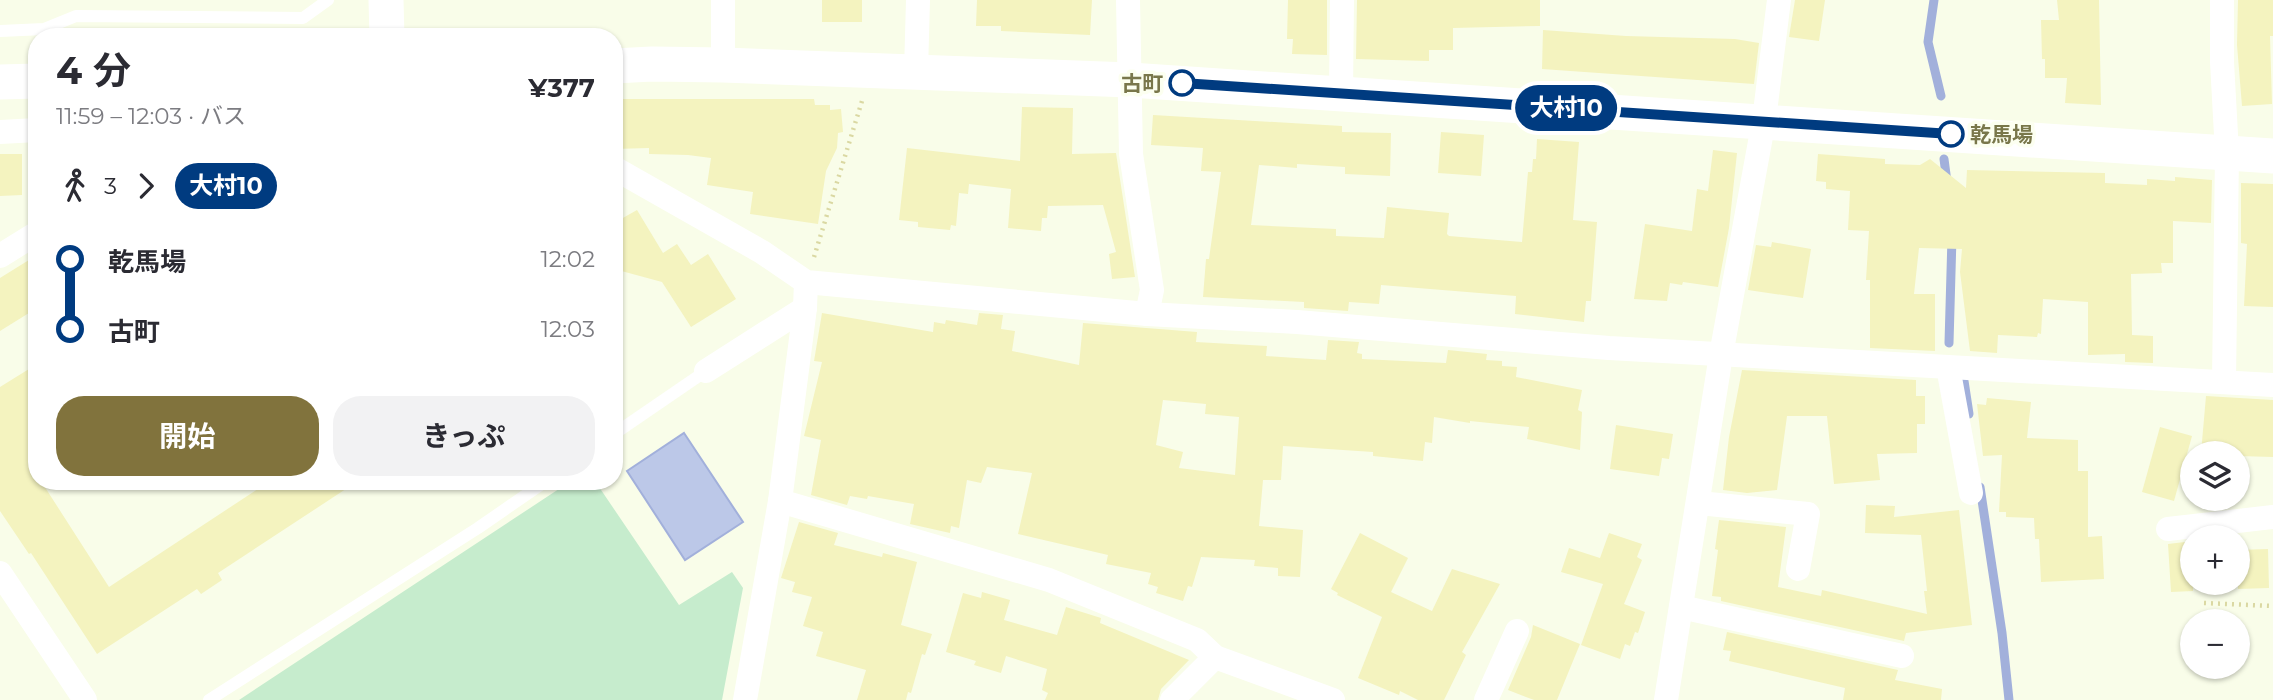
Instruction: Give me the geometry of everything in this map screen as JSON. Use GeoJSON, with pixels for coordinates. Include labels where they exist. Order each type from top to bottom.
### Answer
{"type":"FeatureCollection","features":[{"type":"Feature","properties":{"kind":"street"},"geometry":{"type":"LineString","coordinates":[[386,0],[387,28]]}},
{"type":"Feature","properties":{"kind":"street"},"geometry":{"type":"LineString","coordinates":[[723,0],[723,65]]}},
{"type":"Feature","properties":{"kind":"street"},"geometry":{"type":"LineString","coordinates":[[916,72],[918,0]]}},
{"type":"Feature","properties":{"kind":"street"},"geometry":{"type":"LineString","coordinates":[[1128,0],[1131,154],[1152,290],[1147,314]]}},
{"type":"Feature","properties":{"kind":"street"},"geometry":{"type":"LineString","coordinates":[[1341,93],[1342,0]]}},
{"type":"Feature","properties":{"kind":"street"},"geometry":{"type":"LineString","coordinates":[[1666,700],[1721,355],[1764,120],[1779,0]]}},
{"type":"Feature","properties":{"kind":"street"},"geometry":{"type":"LineString","coordinates":[[2222,0],[2227,153],[2224,382]]}},
{"type":"Feature","properties":{"kind":"street"},"geometry":{"type":"LineString","coordinates":[[623,66],[723,65],[1130,80],[1764,120],[2273,156]]}},
{"type":"Feature","properties":{"kind":"street"},"geometry":{"type":"LineString","coordinates":[[0,82],[28,81]]}},
{"type":"Feature","properties":{"kind":"street"},"geometry":{"type":"LineString","coordinates":[[0,132],[28,130]]}},
{"type":"Feature","properties":{"kind":"street"},"geometry":{"type":"LineString","coordinates":[[623,173],[762,252],[806,282],[1147,314],[1297,322],[1721,355],[2273,385]]}},
{"type":"Feature","properties":{"kind":"street"},"geometry":{"type":"LineString","coordinates":[[0,256],[28,239]]}},
{"type":"Feature","properties":{"kind":"street"},"geometry":{"type":"LineString","coordinates":[[745,700],[780,501],[806,282]]}},
{"type":"Feature","properties":{"kind":"street"},"geometry":{"type":"LineString","coordinates":[[706,371],[805,308]]}},
{"type":"Feature","properties":{"kind":"street"},"geometry":{"type":"LineString","coordinates":[[1948,367],[1971,493]]}},
{"type":"Feature","properties":{"kind":"street"},"geometry":{"type":"LineString","coordinates":[[780,501],[1049,580],[1197,640],[1215,657],[1333,700]]}},
{"type":"Feature","properties":{"kind":"street"},"geometry":{"type":"LineString","coordinates":[[1699,503],[1808,514],[1798,569]]}},
{"type":"Feature","properties":{"kind":"street"},"geometry":{"type":"LineString","coordinates":[[2168,529],[2273,517]]}},
{"type":"Feature","properties":{"kind":"street"},"geometry":{"type":"LineString","coordinates":[[0,573],[85,700]]}},
{"type":"Feature","properties":{"kind":"street"},"geometry":{"type":"LineString","coordinates":[[1681,607],[1902,656]]}},
{"type":"Feature","properties":{"kind":"street"},"geometry":{"type":"LineString","coordinates":[[1486,700],[1517,631]]}},
{"type":"Feature","properties":{"kind":"street"},"geometry":{"type":"LineString","coordinates":[[1172,700],[1215,657]]}},
{"type":"Feature","properties":{"kind":"lane"},"geometry":{"type":"LineString","coordinates":[[46,28],[75,16],[303,18],[328,0]]}},
{"type":"Feature","properties":{"kind":"lane"},"geometry":{"type":"LineString","coordinates":[[0,31],[28,30]]}},
{"type":"Feature","properties":{"kind":"lane"},"geometry":{"type":"LineString","coordinates":[[623,428],[706,371]]}},
{"type":"Feature","properties":{"kind":"lane"},"geometry":{"type":"LineString","coordinates":[[209,700],[533,490]]}},
{"type":"Feature","properties":{"kind":"path"},"geometry":{"type":"LineString","coordinates":[[806,282],[872,70]]}},
{"type":"Feature","properties":{"kind":"path"},"geometry":{"type":"LineString","coordinates":[[2204,603],[2273,606]]}},
{"type":"Feature","properties":{"kind":"green space"},"geometry":{"type":"Polygon","coordinates":[[[557,490],[601,490],[679,605],[732,572],[743,588],[722,700],[239,700],[557,490]]]}},
{"type":"Feature","properties":{"kind":"water"},"geometry":{"type":"Polygon","coordinates":[[[684,433],[743,522],[685,560],[627,471],[684,433]]]}},
{"type":"Feature","properties":{"kind":"building"},"geometry":{"type":"Polygon","coordinates":[[[822,0],[862,0],[862,22],[822,22],[822,0]]]}},
{"type":"Feature","properties":{"kind":"building"},"geometry":{"type":"Polygon","coordinates":[[[977,0],[1092,0],[1090,35],[1001,31],[1001,26],[976,26],[977,0]]]}},
{"type":"Feature","properties":{"kind":"building"},"geometry":{"type":"Polygon","coordinates":[[[1288,0],[1327,0],[1327,55],[1292,54],[1293,39],[1287,39],[1288,0]]]}},
{"type":"Feature","properties":{"kind":"building"},"geometry":{"type":"Polygon","coordinates":[[[1357,0],[1540,0],[1540,26],[1453,28],[1453,50],[1429,50],[1429,61],[1356,59],[1357,0]]]}},
{"type":"Feature","properties":{"kind":"building"},"geometry":{"type":"Polygon","coordinates":[[[1795,0],[1825,0],[1819,41],[1789,37],[1795,0]]]}},
{"type":"Feature","properties":{"kind":"building"},"geometry":{"type":"Polygon","coordinates":[[[2057,0],[2099,0],[2101,105],[2065,103],[2067,78],[2045,78],[2041,20],[2059,20],[2057,0]]]}},
{"type":"Feature","properties":{"kind":"building"},"geometry":{"type":"Polygon","coordinates":[[[2238,0],[2273,0],[2273,36],[2270,36],[2272,104],[2242,106],[2237,45],[2238,0]]]}},
{"type":"Feature","properties":{"kind":"building"},"geometry":{"type":"Polygon","coordinates":[[[1543,30],[1626,36],[1735,39],[1759,43],[1754,84],[1542,69],[1543,30]]]}},
{"type":"Feature","properties":{"kind":"building"},"geometry":{"type":"Polygon","coordinates":[[[623,99],[814,99],[815,105],[830,105],[830,110],[841,109],[843,132],[838,133],[837,148],[826,171],[818,224],[750,214],[753,192],[707,185],[711,158],[649,154],[649,148],[623,149],[623,99]]]}},
{"type":"Feature","properties":{"kind":"building"},"geometry":{"type":"Polygon","coordinates":[[[1022,107],[1073,108],[1072,154],[1116,153],[1135,277],[1112,279],[1109,254],[1116,252],[1103,205],[1048,206],[1047,218],[1042,218],[1041,231],[1008,228],[1011,189],[969,184],[968,194],[959,193],[956,226],[951,225],[950,230],[918,227],[918,222],[899,220],[907,148],[1020,161],[1022,107]]]}},
{"type":"Feature","properties":{"kind":"building"},"geometry":{"type":"Polygon","coordinates":[[[1153,115],[1342,126],[1342,132],[1391,133],[1390,176],[1345,174],[1345,167],[1297,164],[1297,168],[1259,165],[1251,225],[1336,229],[1336,236],[1384,238],[1387,207],[1449,213],[1449,236],[1522,242],[1528,172],[1532,172],[1533,159],[1536,159],[1537,139],[1579,142],[1573,220],[1597,222],[1591,301],[1586,301],[1584,322],[1515,314],[1516,296],[1381,285],[1379,304],[1349,302],[1348,311],[1304,308],[1304,302],[1203,297],[1206,259],[1209,259],[1221,172],[1201,171],[1203,148],[1151,145],[1153,115]]]}},
{"type":"Feature","properties":{"kind":"building"},"geometry":{"type":"Polygon","coordinates":[[[1441,132],[1484,135],[1481,176],[1438,173],[1441,132]]]}},
{"type":"Feature","properties":{"kind":"building"},"geometry":{"type":"Polygon","coordinates":[[[1713,150],[1737,153],[1729,228],[1718,287],[1670,283],[1667,301],[1634,299],[1645,224],[1692,231],[1697,189],[1708,191],[1713,150]]]}},
{"type":"Feature","properties":{"kind":"building"},"geometry":{"type":"Polygon","coordinates":[[[0,154],[22,154],[22,195],[0,196],[0,154]]]}},
{"type":"Feature","properties":{"kind":"building"},"geometry":{"type":"Polygon","coordinates":[[[1818,154],[1885,159],[1885,164],[1920,165],[1930,159],[1966,188],[1967,170],[2105,173],[2105,183],[2147,185],[2147,179],[2175,181],[2175,177],[2212,180],[2211,223],[2173,221],[2173,263],[2161,263],[2162,273],[2131,274],[2132,335],[2153,336],[2153,363],[2125,362],[2125,354],[2088,355],[2088,302],[2043,299],[2041,334],[2038,333],[2037,337],[1998,335],[1997,353],[1970,351],[1960,272],[1962,249],[1919,248],[1914,294],[1935,294],[1935,351],[1870,348],[1870,280],[1866,280],[1869,231],[1848,230],[1850,191],[1826,189],[1826,182],[1816,181],[1818,154]]]}},
{"type":"Feature","properties":{"kind":"building"},"geometry":{"type":"Polygon","coordinates":[[[2241,183],[2273,184],[2273,307],[2244,306],[2247,244],[2241,243],[2241,183]]]}},
{"type":"Feature","properties":{"kind":"building"},"geometry":{"type":"Polygon","coordinates":[[[637,210],[663,253],[677,244],[691,265],[708,254],[736,299],[691,327],[662,282],[623,271],[623,218],[637,210]]]}},
{"type":"Feature","properties":{"kind":"building"},"geometry":{"type":"Polygon","coordinates":[[[1772,242],[1811,249],[1803,298],[1748,290],[1756,245],[1771,247],[1772,242]]]}},
{"type":"Feature","properties":{"kind":"building"},"geometry":{"type":"Polygon","coordinates":[[[28,261],[28,314],[0,331],[0,278],[28,261]]]}},
{"type":"Feature","properties":{"kind":"building"},"geometry":{"type":"Polygon","coordinates":[[[822,313],[933,332],[934,322],[945,324],[946,320],[977,325],[979,313],[1003,315],[1001,329],[1015,331],[1012,351],[1079,365],[1083,323],[1197,332],[1196,342],[1267,346],[1266,356],[1326,360],[1328,340],[1359,342],[1357,353],[1362,354],[1362,359],[1446,363],[1448,350],[1487,354],[1486,360],[1502,361],[1502,366],[1517,367],[1516,377],[1582,390],[1578,410],[1582,412],[1580,450],[1527,439],[1529,427],[1470,423],[1434,417],[1432,443],[1425,442],[1423,461],[1373,456],[1373,452],[1283,446],[1281,480],[1263,480],[1259,526],[1303,530],[1300,577],[1278,576],[1278,568],[1254,566],[1255,560],[1201,557],[1192,587],[1188,586],[1183,601],[1156,593],[1158,587],[1148,584],[1151,573],[1106,564],[1108,555],[1018,534],[1032,473],[987,467],[981,483],[967,480],[959,528],[951,526],[950,533],[910,524],[914,504],[868,496],[867,499],[850,496],[847,505],[811,495],[821,440],[804,436],[822,362],[814,361],[822,313]],[[1163,400],[1156,445],[1183,452],[1179,468],[1235,475],[1239,417],[1205,414],[1206,404],[1163,400]]]}},
{"type":"Feature","properties":{"kind":"building"},"geometry":{"type":"Polygon","coordinates":[[[28,370],[28,490],[47,490],[109,587],[256,490],[344,490],[218,573],[222,580],[201,594],[197,589],[97,654],[0,511],[0,387],[28,370]]]}},
{"type":"Feature","properties":{"kind":"building"},"geometry":{"type":"Polygon","coordinates":[[[1742,370],[1916,380],[1916,396],[1925,396],[1925,424],[1917,424],[1917,453],[1877,454],[1880,480],[1834,484],[1827,416],[1787,416],[1777,490],[1747,493],[1723,490],[1729,437],[1742,370]]]}},
{"type":"Feature","properties":{"kind":"building"},"geometry":{"type":"Polygon","coordinates":[[[2206,396],[2273,400],[2273,457],[2250,456],[2250,441],[2202,441],[2206,396]]]}},
{"type":"Feature","properties":{"kind":"building"},"geometry":{"type":"Polygon","coordinates":[[[1987,398],[2031,402],[2027,438],[2078,440],[2078,471],[2088,471],[2088,537],[2102,536],[2104,579],[2041,582],[2039,539],[2035,539],[2034,518],[2006,517],[2006,512],[1999,512],[2002,455],[1983,456],[1977,404],[1986,405],[1987,398]]]}},
{"type":"Feature","properties":{"kind":"building"},"geometry":{"type":"Polygon","coordinates":[[[1616,425],[1673,434],[1669,459],[1662,458],[1659,476],[1610,469],[1616,425]]]}},
{"type":"Feature","properties":{"kind":"building"},"geometry":{"type":"Polygon","coordinates":[[[2160,427],[2192,436],[2191,441],[2180,441],[2180,479],[2174,501],[2142,492],[2160,427]]]}},
{"type":"Feature","properties":{"kind":"building"},"geometry":{"type":"Polygon","coordinates":[[[1866,505],[1895,506],[1894,517],[1959,510],[1972,625],[1906,633],[1904,641],[1721,601],[1721,597],[1712,596],[1719,520],[1786,527],[1778,587],[1821,596],[1822,590],[1927,614],[1921,535],[1865,533],[1866,505]]]}},
{"type":"Feature","properties":{"kind":"building"},"geometry":{"type":"Polygon","coordinates":[[[799,522],[838,533],[834,545],[882,557],[883,553],[917,562],[901,625],[932,634],[906,700],[857,700],[866,670],[816,656],[823,632],[803,626],[812,597],[792,592],[795,582],[781,578],[799,522]]]}},
{"type":"Feature","properties":{"kind":"building"},"geometry":{"type":"Polygon","coordinates":[[[1360,533],[1408,558],[1391,592],[1432,611],[1452,569],[1500,584],[1462,652],[1466,655],[1444,700],[1418,700],[1400,691],[1399,695],[1358,678],[1382,617],[1337,595],[1338,593],[1331,589],[1360,533]]]}},
{"type":"Feature","properties":{"kind":"building"},"geometry":{"type":"Polygon","coordinates":[[[1609,533],[1642,544],[1637,557],[1642,560],[1624,604],[1645,612],[1638,633],[1635,632],[1630,646],[1625,644],[1620,659],[1581,645],[1603,584],[1561,572],[1569,548],[1600,558],[1609,533]]]}},
{"type":"Feature","properties":{"kind":"building"},"geometry":{"type":"Polygon","coordinates":[[[2180,543],[2180,592],[2171,592],[2168,544],[2180,543]]]}},
{"type":"Feature","properties":{"kind":"building"},"geometry":{"type":"Polygon","coordinates":[[[2268,549],[2269,588],[2250,589],[2250,550],[2268,549]]]}},
{"type":"Feature","properties":{"kind":"building"},"geometry":{"type":"Polygon","coordinates":[[[982,592],[1010,600],[1004,620],[1057,635],[1066,607],[1101,618],[1100,623],[1189,660],[1161,689],[1158,700],[1045,700],[1048,693],[1042,690],[1047,669],[1006,656],[1001,673],[974,665],[976,661],[946,652],[963,593],[981,598],[982,592]]]}},
{"type":"Feature","properties":{"kind":"building"},"geometry":{"type":"Polygon","coordinates":[[[1533,625],[1580,644],[1557,700],[1534,700],[1508,690],[1531,637],[1533,625]]]}},
{"type":"Feature","properties":{"kind":"building"},"geometry":{"type":"Polygon","coordinates":[[[1727,632],[1898,670],[1895,680],[1942,689],[1941,700],[1843,700],[1845,688],[1729,661],[1731,651],[1723,650],[1727,632]]]}},
{"type":"Feature","properties":{"kind":"waterway"},"geometry":{"type":"LineString","coordinates":[[1934,0],[1928,42],[1941,96]]}},
{"type":"Feature","properties":{"kind":"waterway"},"geometry":{"type":"LineString","coordinates":[[1944,159],[1947,182]]}},
{"type":"Feature","properties":{"kind":"waterway"},"geometry":{"type":"LineString","coordinates":[[1949,343],[1952,237]]}},
{"type":"Feature","properties":{"kind":"waterway"},"geometry":{"type":"LineString","coordinates":[[1964,381],[1969,414]]}},
{"type":"Feature","properties":{"kind":"waterway"},"geometry":{"type":"LineString","coordinates":[[1980,487],[2002,633],[2009,700]]}},
{"type":"Feature","properties":{"kind":"bus line","name":"大村10"},"geometry":{"type":"LineString","coordinates":[[1182,83],[1951,134]]}},
{"type":"Feature","properties":{"kind":"place","name":"古町"},"geometry":{"type":"Point","coordinates":[1182,83]}},
{"type":"Feature","properties":{"kind":"place","name":"乾馬場"},"geometry":{"type":"Point","coordinates":[1951,134]}}]}
